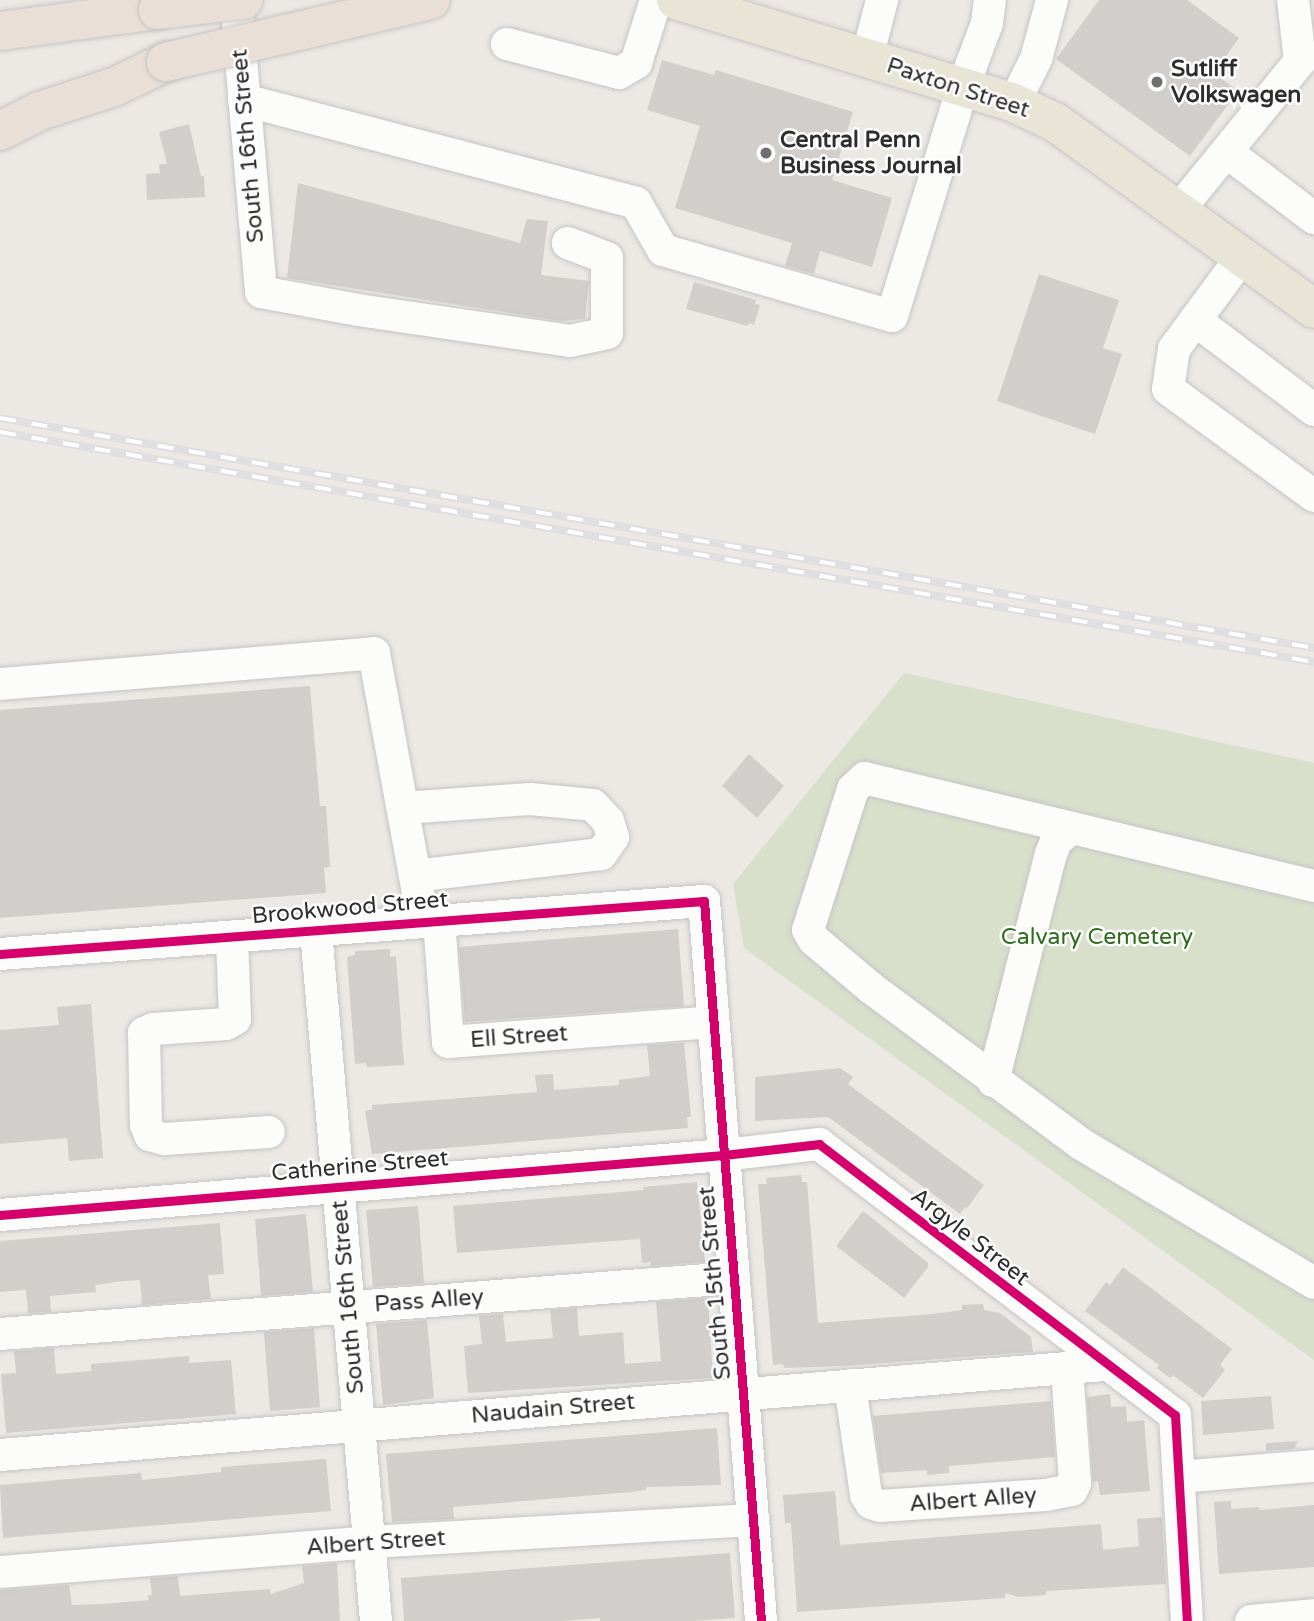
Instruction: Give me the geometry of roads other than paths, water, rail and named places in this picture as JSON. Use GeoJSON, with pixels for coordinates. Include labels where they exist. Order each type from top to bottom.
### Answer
{"type":"FeatureCollection","features":[{"type":"Feature","properties":{"kind":"highway"},"geometry":{"type":"LineString","coordinates":[[0,31],[243,0]]}},
{"type":"Feature","properties":{"kind":"highway"},"geometry":{"type":"LineString","coordinates":[[0,131],[40,111],[114,87],[166,62],[431,0]]}},
{"type":"Feature","properties":{"kind":"main road","name":"Paxton Street"},"geometry":{"type":"LineString","coordinates":[[676,0],[963,86],[1014,103],[1055,122],[1314,309]]}},
{"type":"Feature","properties":{"kind":"street","name":"South 16th Street"},"geometry":{"type":"LineString","coordinates":[[236,0],[261,292],[358,310],[570,341],[607,333],[607,258],[568,243]]}},
{"type":"Feature","properties":{"kind":"street"},"geometry":{"type":"LineString","coordinates":[[507,44],[619,73],[636,63],[656,0]]}},
{"type":"Feature","properties":{"kind":"street"},"geometry":{"type":"LineString","coordinates":[[867,58],[882,0]]}},
{"type":"Feature","properties":{"kind":"street"},"geometry":{"type":"LineString","coordinates":[[244,100],[636,203],[663,250],[892,316],[963,86],[987,23],[990,0]]}},
{"type":"Feature","properties":{"kind":"street"},"geometry":{"type":"LineString","coordinates":[[1014,103],[1036,59],[1052,0]]}},
{"type":"Feature","properties":{"kind":"street"},"geometry":{"type":"LineString","coordinates":[[1177,212],[1228,153],[1303,80],[1293,0]]}},
{"type":"Feature","properties":{"kind":"street"},"geometry":{"type":"LineString","coordinates":[[1228,153],[1314,218]]}},
{"type":"Feature","properties":{"kind":"street"},"geometry":{"type":"LineString","coordinates":[[1241,258],[1174,349],[1168,389],[1314,496]]}},
{"type":"Feature","properties":{"kind":"street"},"geometry":{"type":"LineString","coordinates":[[1195,320],[1314,410]]}},
{"type":"Feature","properties":{"kind":"street"},"geometry":{"type":"LineString","coordinates":[[0,684],[374,653],[415,876],[431,920]]}},
{"type":"Feature","properties":{"kind":"street"},"geometry":{"type":"LineString","coordinates":[[1314,886],[1069,830],[879,780],[865,779],[853,789],[810,915],[808,930],[814,940],[993,1081],[1081,1144],[1314,1283]]}},
{"type":"Feature","properties":{"kind":"street"},"geometry":{"type":"LineString","coordinates":[[404,808],[530,799],[593,805],[608,821],[613,837],[601,854],[415,876]]}},
{"type":"Feature","properties":{"kind":"street"},"geometry":{"type":"LineString","coordinates":[[993,1081],[1051,853],[1056,841],[1069,830]]}},
{"type":"Feature","properties":{"kind":"street","name":"Brookwood Street"},"geometry":{"type":"LineString","coordinates":[[0,954],[704,901]]}},
{"type":"Feature","properties":{"kind":"street","name":"South 15th Street"},"geometry":{"type":"LineString","coordinates":[[704,901],[761,1621]]}},
{"type":"Feature","properties":{"kind":"street","name":"Ell Street"},"geometry":{"type":"LineString","coordinates":[[431,920],[448,1042],[713,1022]]}},
{"type":"Feature","properties":{"kind":"street","name":"South 16th Street"},"geometry":{"type":"LineString","coordinates":[[316,931],[376,1621]]}},
{"type":"Feature","properties":{"kind":"street"},"geometry":{"type":"LineString","coordinates":[[232,937],[235,1019],[226,1024],[152,1029],[144,1033],[146,1125],[150,1135],[164,1139],[269,1132]]}},
{"type":"Feature","properties":{"kind":"street","name":"Argyle Street"},"geometry":{"type":"LineString","coordinates":[[724,1155],[819,1144],[1175,1415],[1179,1477]]}},
{"type":"Feature","properties":{"kind":"street","name":"Catherine Street"},"geometry":{"type":"LineString","coordinates":[[0,1215],[724,1155]]}},
{"type":"Feature","properties":{"kind":"street","name":"Pass Alley"},"geometry":{"type":"LineString","coordinates":[[0,1334],[733,1278]]}},
{"type":"Feature","properties":{"kind":"street","name":"Naudain Street"},"geometry":{"type":"LineString","coordinates":[[0,1455],[1105,1364]]}},
{"type":"Feature","properties":{"kind":"street","name":"Albert Alley"},"geometry":{"type":"LineString","coordinates":[[850,1385],[866,1495],[871,1503],[880,1506],[1046,1495],[1072,1490],[1074,1483],[1067,1368]]}},
{"type":"Feature","properties":{"kind":"street"},"geometry":{"type":"LineString","coordinates":[[1187,1621],[1179,1477],[1314,1466]]}},
{"type":"Feature","properties":{"kind":"street","name":"Albert Street"},"geometry":{"type":"LineString","coordinates":[[0,1572],[369,1542],[753,1520]]}},
{"type":"Feature","properties":{"kind":"street"},"geometry":{"type":"LineString","coordinates":[[1251,1621],[1314,1615]]}},
{"type":"Feature","properties":{"kind":"railway"},"geometry":{"type":"LineString","coordinates":[[0,418],[1314,648]]}},
{"type":"Feature","properties":{"kind":"railway"},"geometry":{"type":"LineString","coordinates":[[0,432],[1314,662]]}},
{"type":"Feature","properties":{"kind":"place","name":"Sutliff Volkswagen"},"geometry":{"type":"Point","coordinates":[1157,82]}},
{"type":"Feature","properties":{"kind":"place","name":"Central Penn Business Journal"},"geometry":{"type":"Point","coordinates":[766,153]}},
{"type":"Feature","properties":{"kind":"park label","name":"Calvary Cemetery"},"geometry":{"type":"Point","coordinates":[1097,937]}}]}
